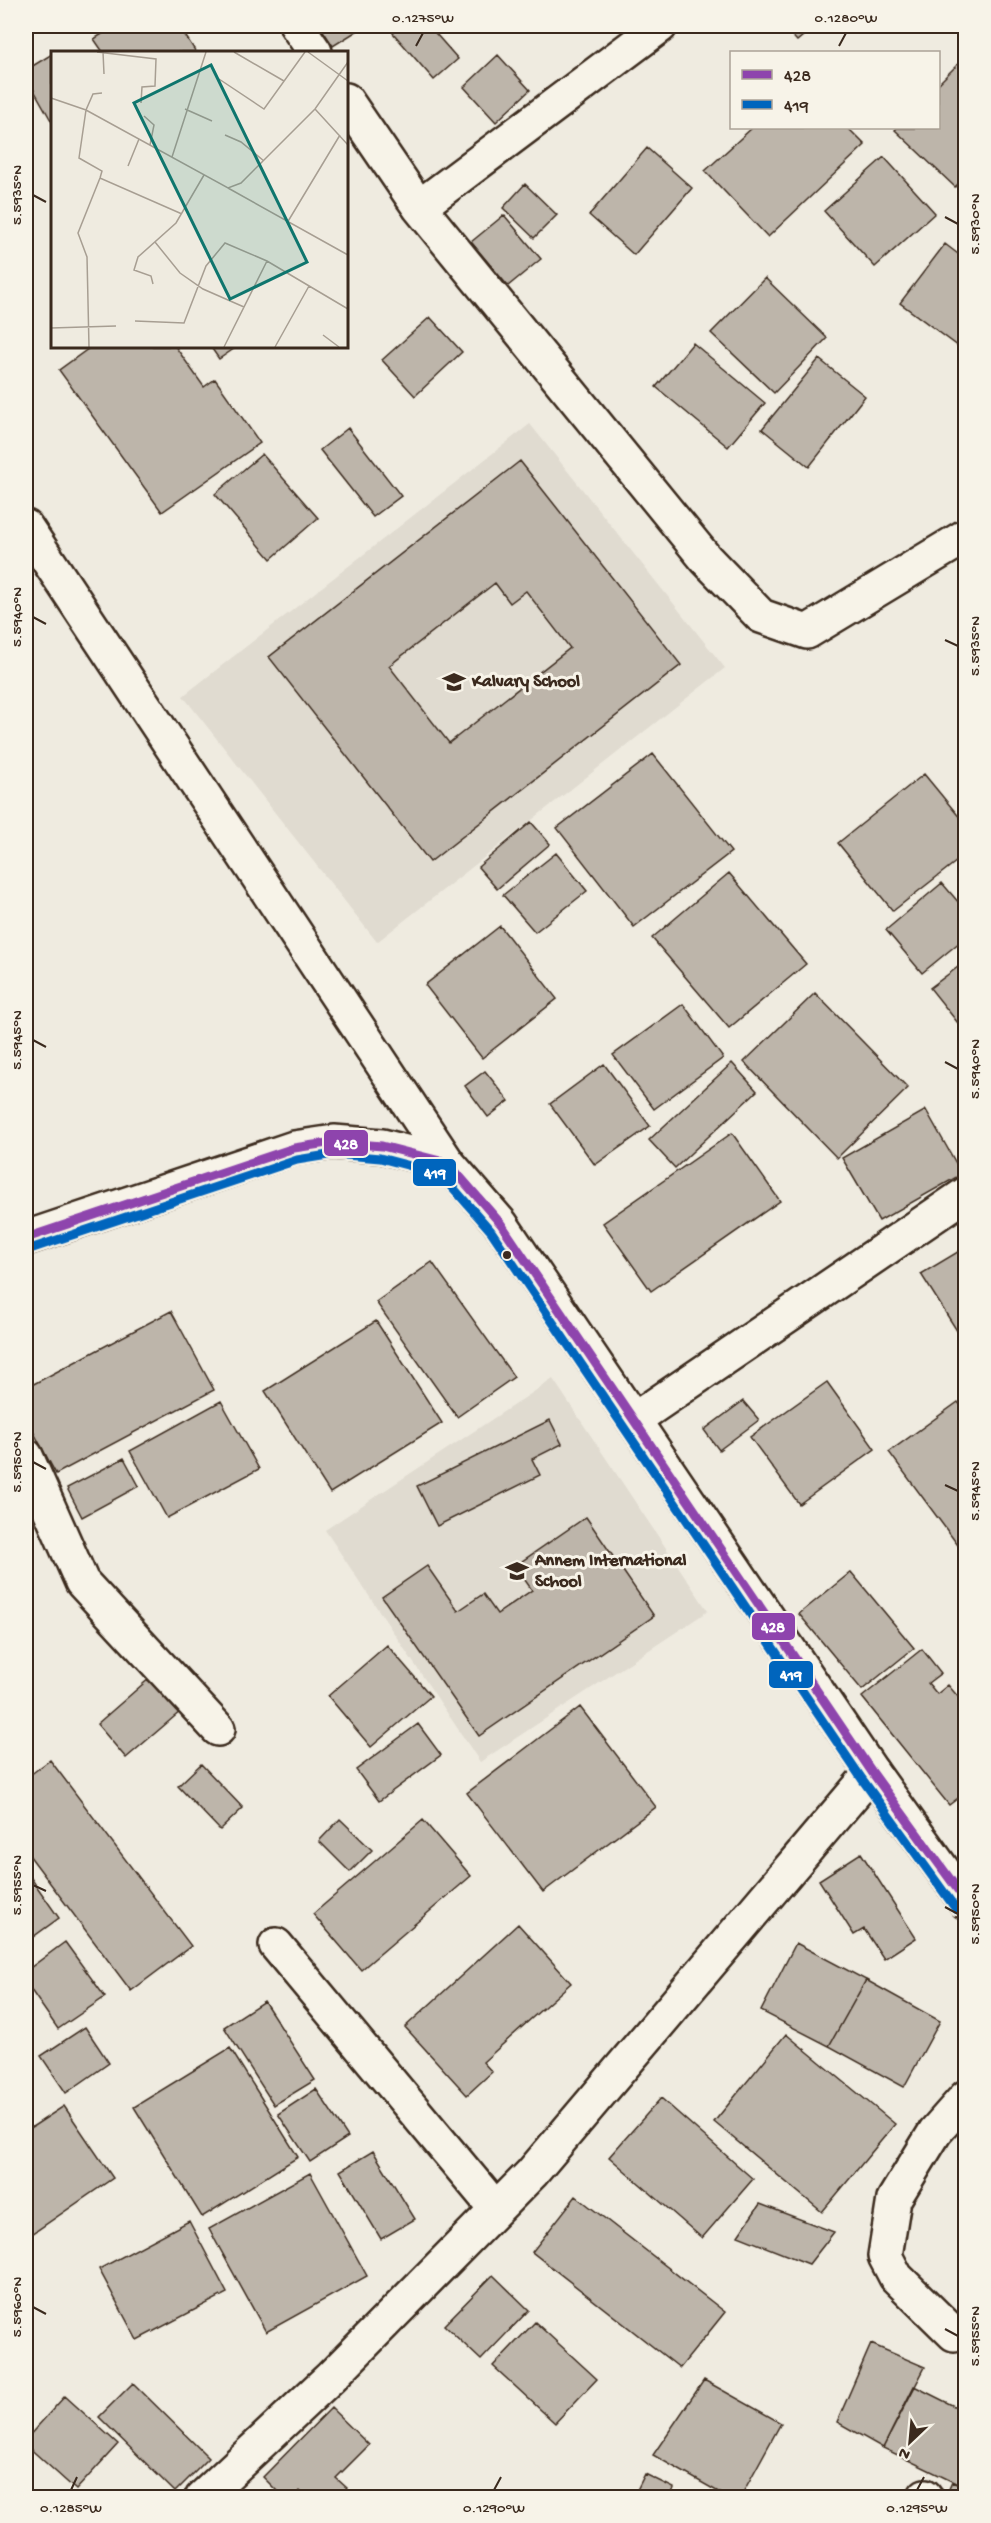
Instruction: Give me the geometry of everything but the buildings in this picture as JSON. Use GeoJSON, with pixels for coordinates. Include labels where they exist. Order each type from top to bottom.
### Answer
{"type":"FeatureCollection","features":[{"type":"Feature","properties":{"kind":"street"},"geometry":{"type":"LineString","coordinates":[[297,26],[314,51]]}},
{"type":"Feature","properties":{"kind":"street"},"geometry":{"type":"LineString","coordinates":[[419,207],[660,26]]}},
{"type":"Feature","properties":{"kind":"street"},"geometry":{"type":"LineString","coordinates":[[348,102],[419,207],[706,560],[761,616],[807,632],[966,536]]}},
{"type":"Feature","properties":{"kind":"street"},"geometry":{"type":"LineString","coordinates":[[26,527],[448,1163],[501,1224],[872,1772],[966,1902]]}},
{"type":"Feature","properties":{"kind":"street"},"geometry":{"type":"LineString","coordinates":[[26,1238],[294,1148],[334,1142],[382,1146],[448,1163]]}},
{"type":"Feature","properties":{"kind":"street"},"geometry":{"type":"LineString","coordinates":[[635,1419],[966,1194]]}},
{"type":"Feature","properties":{"kind":"street"},"geometry":{"type":"LineString","coordinates":[[26,1456],[82,1582],[218,1729]]}},
{"type":"Feature","properties":{"kind":"street"},"geometry":{"type":"LineString","coordinates":[[202,2498],[331,2377],[540,2164],[872,1772]]}},
{"type":"Feature","properties":{"kind":"street"},"geometry":{"type":"LineString","coordinates":[[276,1945],[496,2209]]}},
{"type":"Feature","properties":{"kind":"street"},"geometry":{"type":"LineString","coordinates":[[954,2334],[896,2277],[885,2256],[894,2199],[936,2132],[966,2097]]}},
{"type":"Feature","properties":{"kind":"shaded area","name":"Kalvary School"},"geometry":{"type":"Polygon","coordinates":[[[530,424],[725,668],[377,942],[183,696],[530,424]]]}},
{"type":"Feature","properties":{"kind":"shaded area","name":"Annem International School"},"geometry":{"type":"Polygon","coordinates":[[[553,1379],[708,1611],[480,1762],[325,1530],[553,1379]]]}},
{"type":"Feature","properties":{"kind":"transit line","name":"428"},"geometry":{"type":"LineString","coordinates":[[26,1238],[294,1148],[334,1142],[382,1146],[448,1163],[501,1224],[872,1772],[966,1901]]}},
{"type":"Feature","properties":{"kind":"transit line","name":"419"},"geometry":{"type":"LineString","coordinates":[[30,1249],[297,1160],[334,1154],[380,1158],[441,1174],[491,1231],[862,1779],[956,1909]]}},
{"type":"Feature","properties":{"kind":"place","name":"Kalvary School"},"geometry":{"type":"Point","coordinates":[454,682]}},
{"type":"Feature","properties":{"kind":"place","name":"Annem International School"},"geometry":{"type":"Point","coordinates":[517,1571]}}]}
